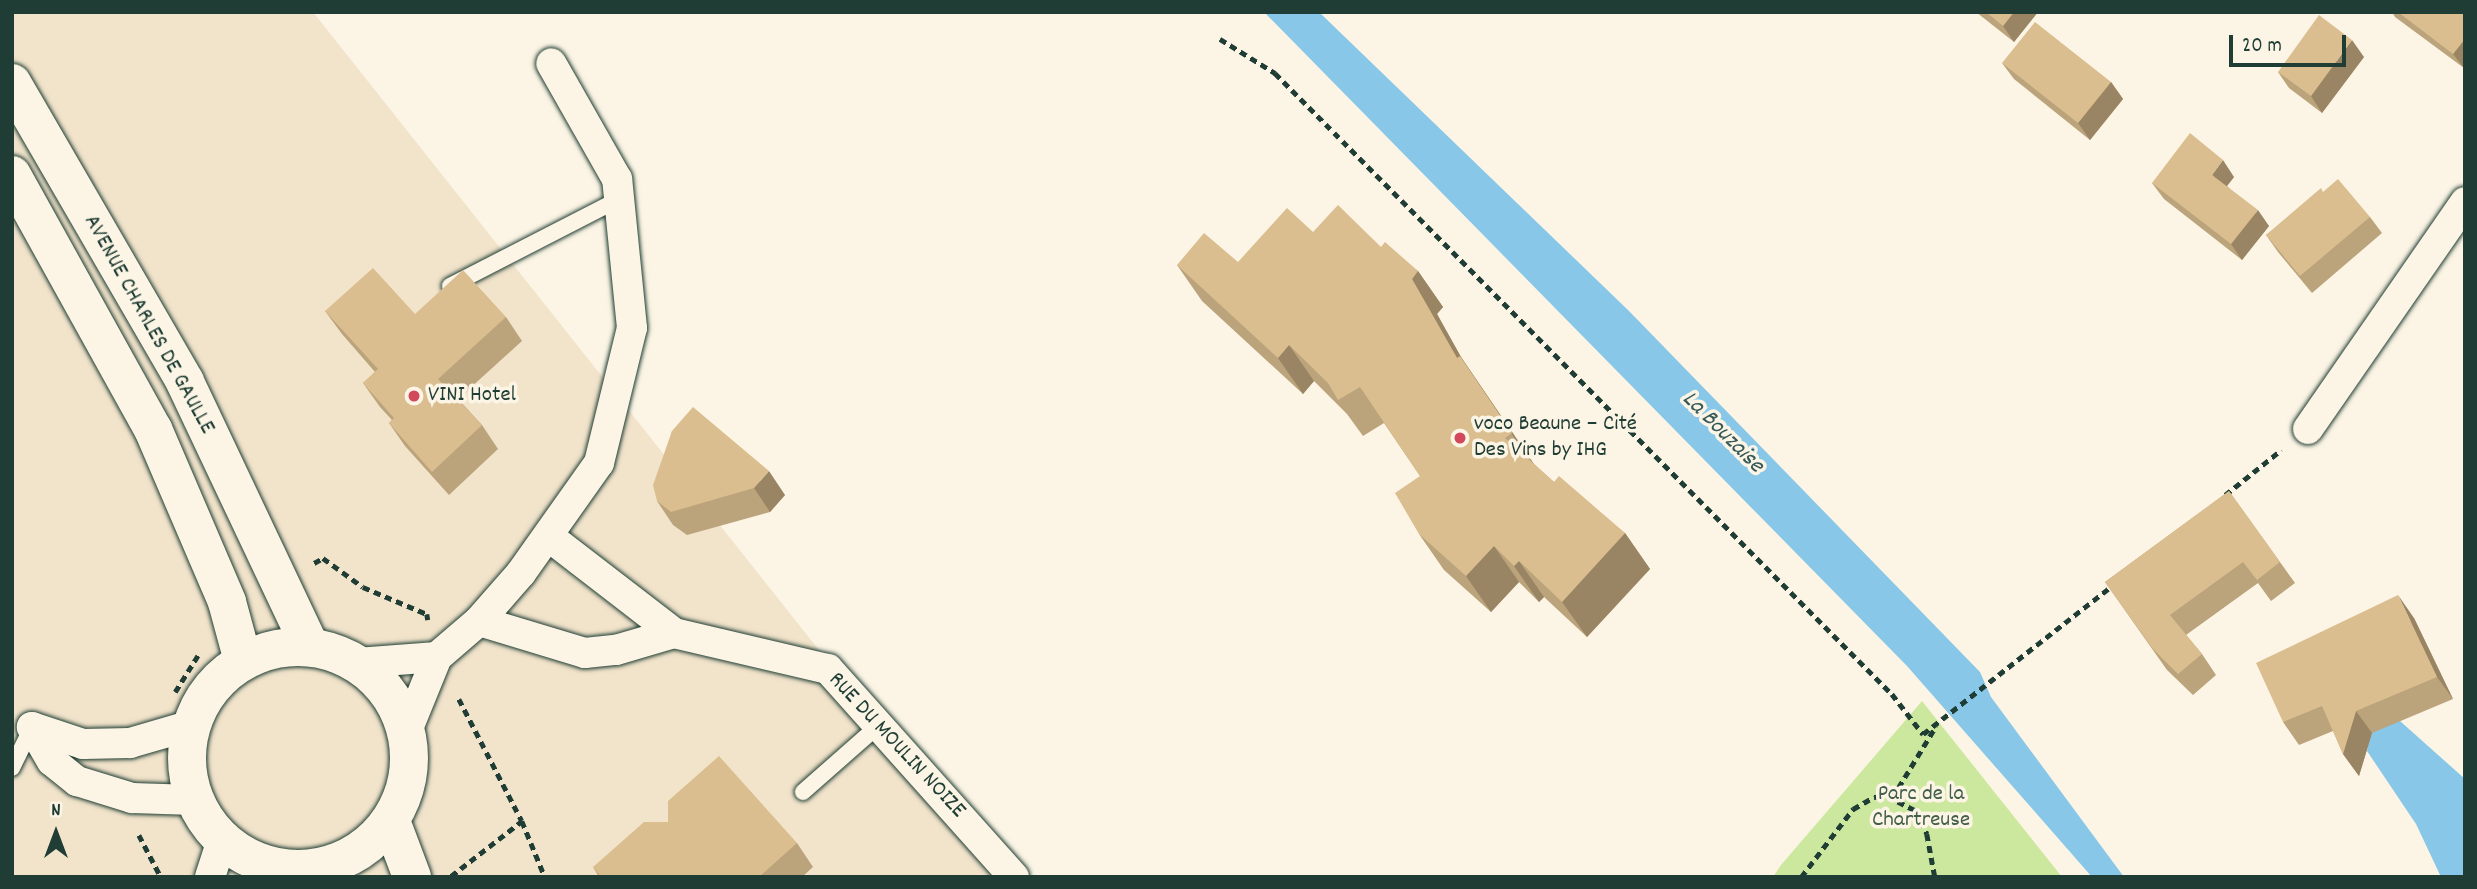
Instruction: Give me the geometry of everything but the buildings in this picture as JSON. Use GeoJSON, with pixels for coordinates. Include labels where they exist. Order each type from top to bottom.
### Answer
{"type":"FeatureCollection","features":[{"type":"Feature","properties":{"kind":"main road","name":"AVENUE CHARLES DE GAULLE"},"geometry":{"type":"LineString","coordinates":[[12,83],[185,383],[310,647]]}},
{"type":"Feature","properties":{"kind":"main road","name":"AVENUE CHARLES DE GAULLE"},"geometry":{"type":"LineString","coordinates":[[12,175],[153,429],[227,601],[243,661]]}},
{"type":"Feature","properties":{"kind":"main road"},"geometry":{"type":"LineString","coordinates":[[310,647],[357,663],[385,689],[407,731],[410,762],[405,793],[391,821],[370,844],[343,860],[304,873],[242,855],[222,839],[194,800],[187,750],[191,725],[221,677],[243,661],[275,648],[310,647]]}},
{"type":"Feature","properties":{"kind":"main road"},"geometry":{"type":"LineString","coordinates":[[391,821],[412,877]]}},
{"type":"Feature","properties":{"kind":"street"},"geometry":{"type":"LineString","coordinates":[[407,731],[437,657],[479,621],[521,573],[600,463],[632,328],[617,179],[551,63]]}},
{"type":"Feature","properties":{"kind":"street"},"geometry":{"type":"LineString","coordinates":[[2308,429],[2465,202]]}},
{"type":"Feature","properties":{"kind":"street","name":"RUE DU MOULIN NOIZE"},"geometry":{"type":"LineString","coordinates":[[548,536],[674,633],[828,669],[1014,877]]}},
{"type":"Feature","properties":{"kind":"street","name":"RUE DU MOULIN NOIZE"},"geometry":{"type":"LineString","coordinates":[[479,621],[585,653],[617,650],[674,633]]}},
{"type":"Feature","properties":{"kind":"street"},"geometry":{"type":"LineString","coordinates":[[357,663],[437,657]]}},
{"type":"Feature","properties":{"kind":"street"},"geometry":{"type":"LineString","coordinates":[[22,718],[83,744],[130,743],[191,725]]}},
{"type":"Feature","properties":{"kind":"street"},"geometry":{"type":"LineString","coordinates":[[22,718],[52,761],[77,781],[132,798],[194,800]]}},
{"type":"Feature","properties":{"kind":"street"},"geometry":{"type":"LineString","coordinates":[[210,877],[222,839]]}},
{"type":"Feature","properties":{"kind":"lane"},"geometry":{"type":"LineString","coordinates":[[449,287],[619,199]]}},
{"type":"Feature","properties":{"kind":"lane"},"geometry":{"type":"LineString","coordinates":[[12,768],[22,718]]}},
{"type":"Feature","properties":{"kind":"lane"},"geometry":{"type":"LineString","coordinates":[[803,792],[879,725]]}},
{"type":"Feature","properties":{"kind":"path"},"geometry":{"type":"LineString","coordinates":[[1220,39],[1275,73],[1892,694],[1923,734],[2123,577]]}},
{"type":"Feature","properties":{"kind":"path"},"geometry":{"type":"LineString","coordinates":[[2221,499],[2308,429]]}},
{"type":"Feature","properties":{"kind":"path"},"geometry":{"type":"LineString","coordinates":[[1892,798],[1941,719]]}},
{"type":"Feature","properties":{"kind":"path"},"geometry":{"type":"LineString","coordinates":[[1801,877],[1853,809],[1874,797],[1892,798],[1915,810],[1927,834],[1935,877]]}},
{"type":"Feature","properties":{"kind":"path"},"geometry":{"type":"LineString","coordinates":[[451,877],[522,821]]}},
{"type":"Feature","properties":{"kind":"path"},"geometry":{"type":"LineString","coordinates":[[129,829],[143,838],[162,877]]}},
{"type":"Feature","properties":{"kind":"shaded area"},"geometry":{"type":"Polygon","coordinates":[[[12,12],[313,12],[999,877],[12,877],[12,12]]]}},
{"type":"Feature","properties":{"kind":"green space","name":"Parc de la Chartreuse"},"geometry":{"type":"Polygon","coordinates":[[[1922,701],[2062,877],[1773,877],[1781,865],[1922,701]]]}},
{"type":"Feature","properties":{"kind":"water","name":"La Bouzaise"},"geometry":{"type":"Polygon","coordinates":[[[1264,12],[1319,12],[1629,311],[1980,672],[1991,697],[2124,877],[2092,877],[1907,666],[1264,12]]]}},
{"type":"Feature","properties":{"kind":"water"},"geometry":{"type":"Polygon","coordinates":[[[2392,703],[2400,721],[2465,779],[2465,877],[2441,877],[2416,824],[2367,751],[2371,730],[2392,703]]]}},
{"type":"Feature","properties":{"kind":"place","name":"VINI Hotel"},"geometry":{"type":"Point","coordinates":[414,396]}},
{"type":"Feature","properties":{"kind":"place","name":"voco Beaune – Cité Des Vins by IHG"},"geometry":{"type":"Point","coordinates":[1460,438]}}]}
